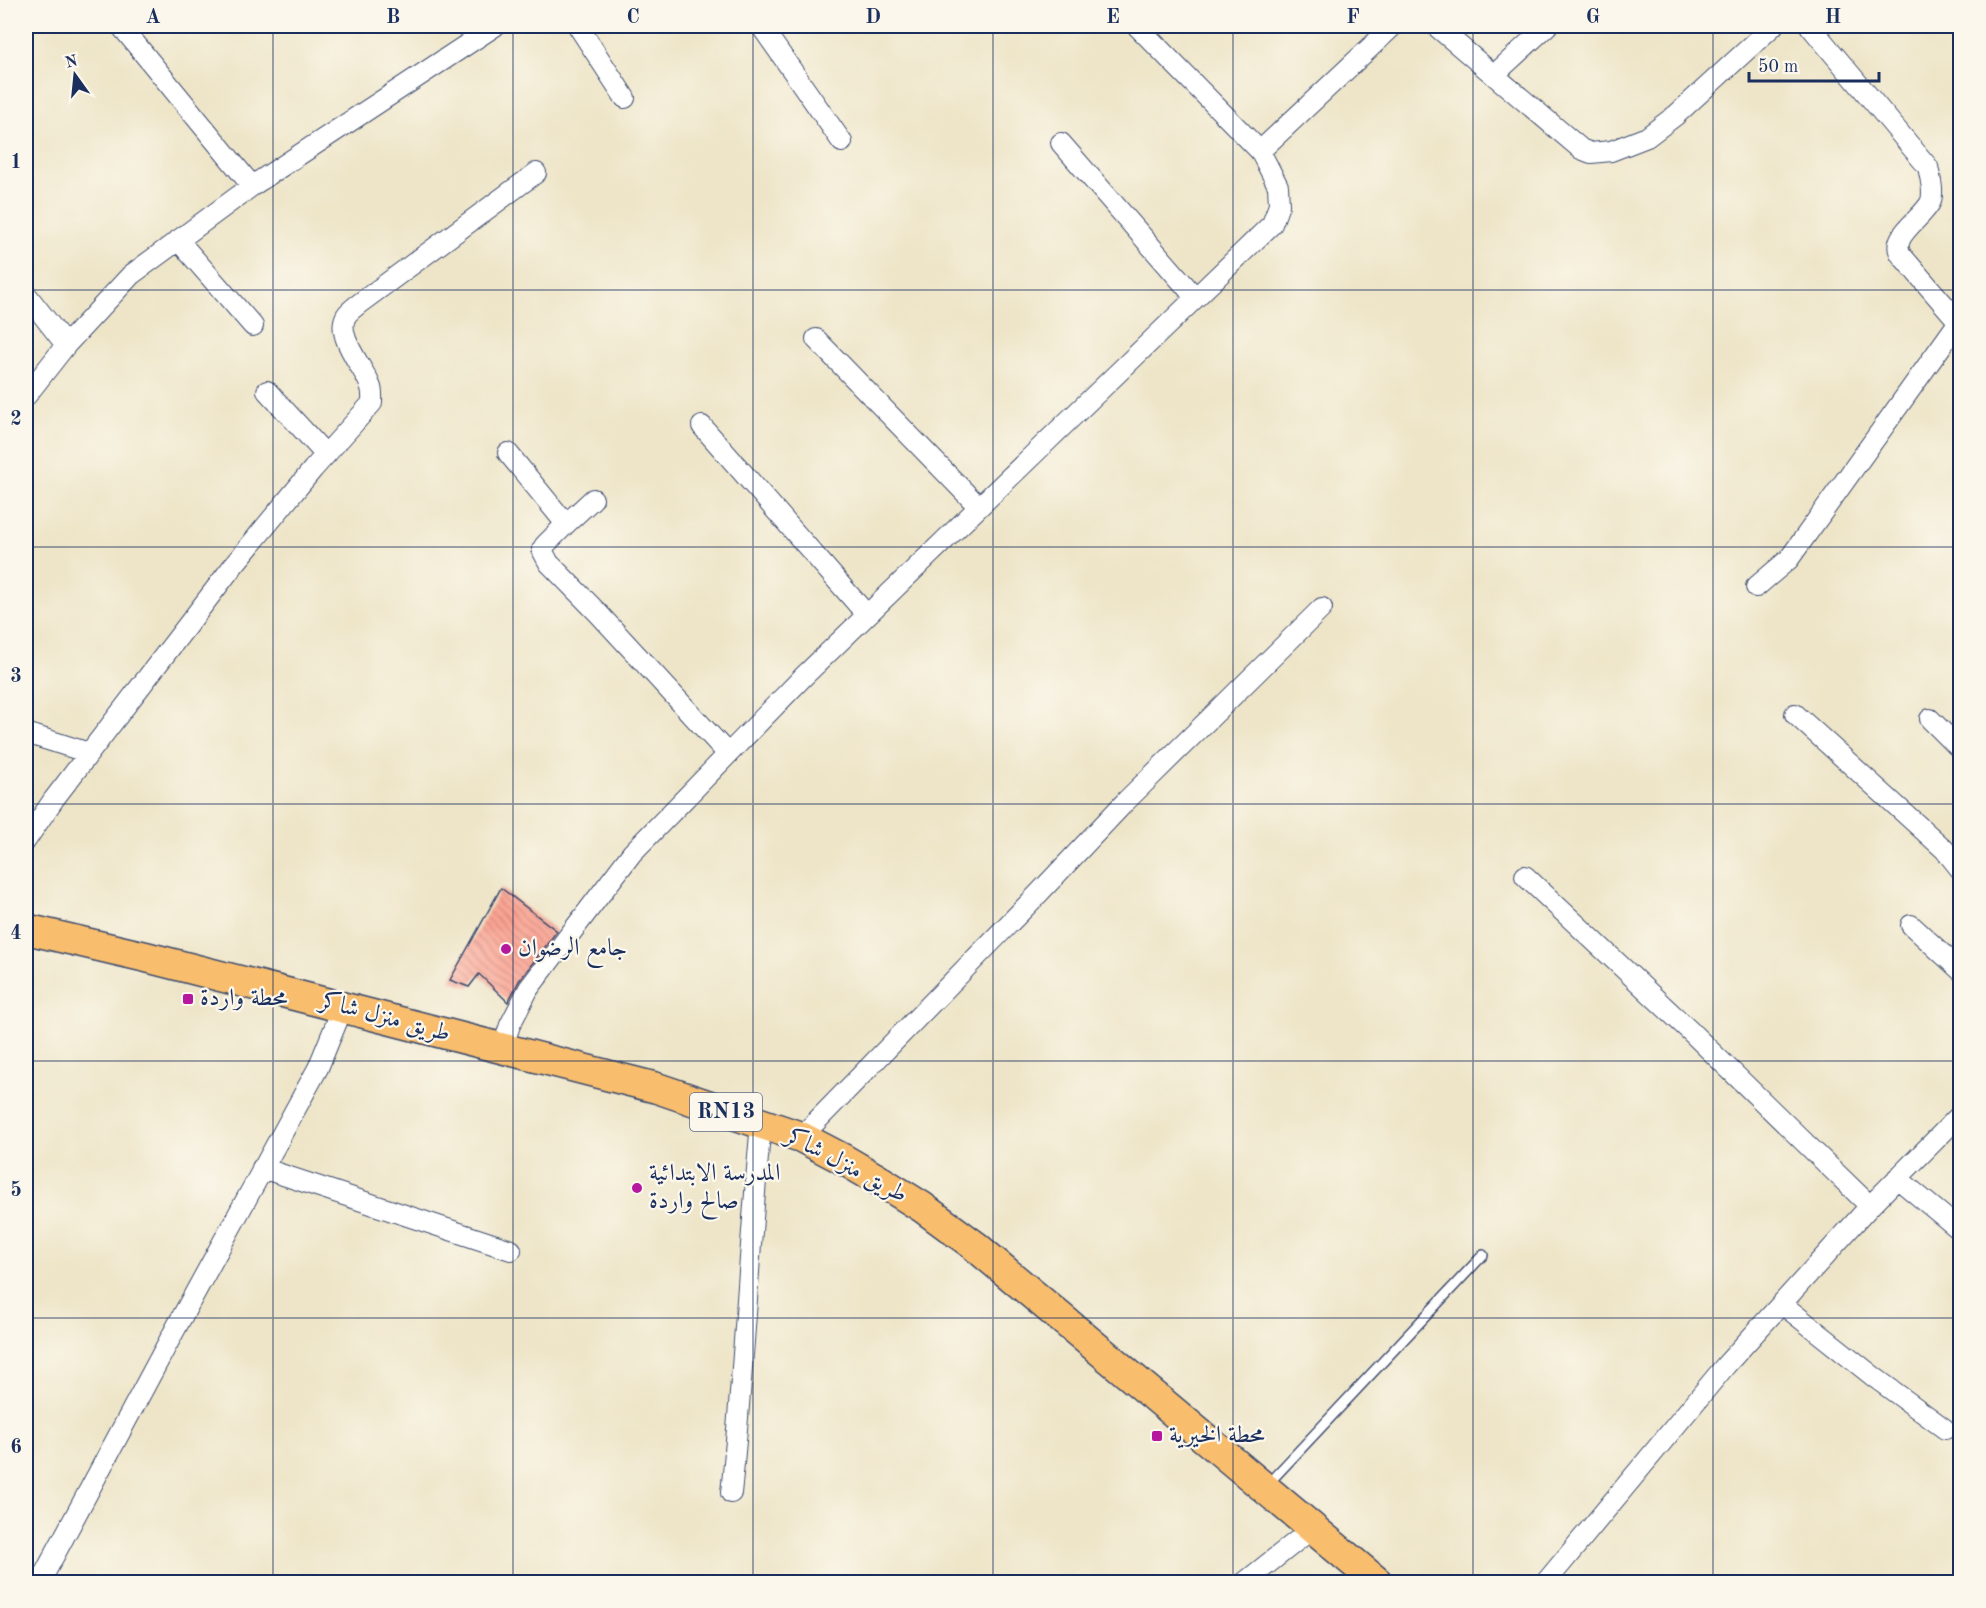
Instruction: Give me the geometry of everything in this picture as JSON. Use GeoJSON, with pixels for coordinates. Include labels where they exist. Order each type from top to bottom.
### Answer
{"type":"FeatureCollection","features":[{"type":"Feature","properties":{"kind":"main road","name":"طريق منزل شاكر"},"geometry":{"type":"LineString","coordinates":[[26,928],[657,1088],[801,1137],[892,1188],[975,1246],[1377,1582]]}},
{"type":"Feature","properties":{"kind":"street"},"geometry":{"type":"LineString","coordinates":[[121,26],[252,186]]}},
{"type":"Feature","properties":{"kind":"street"},"geometry":{"type":"LineString","coordinates":[[578,26],[625,98]]}},
{"type":"Feature","properties":{"kind":"street"},"geometry":{"type":"LineString","coordinates":[[761,26],[842,142]]}},
{"type":"Feature","properties":{"kind":"street"},"geometry":{"type":"LineString","coordinates":[[502,1049],[510,1025],[529,988],[632,853],[684,801],[727,753],[867,615],[1272,224],[1279,204],[1278,186],[1260,152],[1137,26]]}},
{"type":"Feature","properties":{"kind":"street"},"geometry":{"type":"LineString","coordinates":[[1260,152],[1392,26]]}},
{"type":"Feature","properties":{"kind":"street"},"geometry":{"type":"LineString","coordinates":[[1436,26],[1581,149],[1591,153],[1611,151],[1647,137],[1676,115],[1773,26]]}},
{"type":"Feature","properties":{"kind":"street"},"geometry":{"type":"LineString","coordinates":[[1494,75],[1547,26]]}},
{"type":"Feature","properties":{"kind":"street"},"geometry":{"type":"LineString","coordinates":[[1756,587],[1790,559],[1960,321],[1898,251],[1899,238],[1926,211],[1931,200],[1931,178],[1928,167],[1810,26]]}},
{"type":"Feature","properties":{"kind":"street"},"geometry":{"type":"LineString","coordinates":[[26,396],[66,345],[131,275],[252,186],[485,28]]}},
{"type":"Feature","properties":{"kind":"street"},"geometry":{"type":"LineString","coordinates":[[1061,143],[1195,297]]}},
{"type":"Feature","properties":{"kind":"street"},"geometry":{"type":"LineString","coordinates":[[26,840],[89,753],[233,566],[326,454],[372,403],[373,392],[370,383],[345,338],[343,326],[346,315],[536,173]]}},
{"type":"Feature","properties":{"kind":"street"},"geometry":{"type":"LineString","coordinates":[[178,240],[253,326]]}},
{"type":"Feature","properties":{"kind":"street"},"geometry":{"type":"LineString","coordinates":[[26,294],[66,345]]}},
{"type":"Feature","properties":{"kind":"street"},"geometry":{"type":"LineString","coordinates":[[816,339],[979,507]]}},
{"type":"Feature","properties":{"kind":"street"},"geometry":{"type":"LineString","coordinates":[[267,391],[326,454]]}},
{"type":"Feature","properties":{"kind":"street"},"geometry":{"type":"LineString","coordinates":[[702,426],[867,615]]}},
{"type":"Feature","properties":{"kind":"street"},"geometry":{"type":"LineString","coordinates":[[508,453],[566,524]]}},
{"type":"Feature","properties":{"kind":"street"},"geometry":{"type":"LineString","coordinates":[[593,499],[542,550],[549,563],[727,753]]}},
{"type":"Feature","properties":{"kind":"street"},"geometry":{"type":"LineString","coordinates":[[801,1137],[1039,893],[1125,801],[1322,608]]}},
{"type":"Feature","properties":{"kind":"street"},"geometry":{"type":"LineString","coordinates":[[1795,714],[1944,849],[1960,869]]}},
{"type":"Feature","properties":{"kind":"street"},"geometry":{"type":"LineString","coordinates":[[1930,719],[1960,749]]}},
{"type":"Feature","properties":{"kind":"street"},"geometry":{"type":"LineString","coordinates":[[26,733],[89,753]]}},
{"type":"Feature","properties":{"kind":"street"},"geometry":{"type":"LineString","coordinates":[[1525,876],[1689,1030],[1870,1206]]}},
{"type":"Feature","properties":{"kind":"street"},"geometry":{"type":"LineString","coordinates":[[1911,925],[1960,970]]}},
{"type":"Feature","properties":{"kind":"street"},"geometry":{"type":"LineString","coordinates":[[40,1582],[318,1068],[343,1007]]}},
{"type":"Feature","properties":{"kind":"street"},"geometry":{"type":"LineString","coordinates":[[1546,1582],[1726,1365],[1870,1206],[1960,1115]]}},
{"type":"Feature","properties":{"kind":"street"},"geometry":{"type":"LineString","coordinates":[[731,1493],[741,1394],[751,1229],[761,1124]]}},
{"type":"Feature","properties":{"kind":"street"},"geometry":{"type":"LineString","coordinates":[[262,1168],[511,1250]]}},
{"type":"Feature","properties":{"kind":"street"},"geometry":{"type":"LineString","coordinates":[[1897,1178],[1960,1230]]}},
{"type":"Feature","properties":{"kind":"street"},"geometry":{"type":"LineString","coordinates":[[1782,1304],[1874,1377],[1945,1429]]}},
{"type":"Feature","properties":{"kind":"street"},"geometry":{"type":"LineString","coordinates":[[1245,1582],[1313,1528]]}},
{"type":"Feature","properties":{"kind":"lane"},"geometry":{"type":"LineString","coordinates":[[1264,1488],[1483,1255]]}},
{"type":"Feature","properties":{"kind":"building"},"geometry":{"type":"Polygon","coordinates":[[[501,888],[557,931],[519,981],[508,1002],[479,974],[469,987],[450,980],[501,888]]]}},
{"type":"Feature","properties":{"kind":"place","name":"جامع الرضوان"},"geometry":{"type":"Point","coordinates":[506,949]}},
{"type":"Feature","properties":{"kind":"place","name":"محطة واردة"},"geometry":{"type":"Point","coordinates":[188,999]}},
{"type":"Feature","properties":{"kind":"place","name":"المدرسة الابتدائية صالح واردة"},"geometry":{"type":"Point","coordinates":[637,1188]}},
{"type":"Feature","properties":{"kind":"place","name":"محطة الخيرية"},"geometry":{"type":"Point","coordinates":[1157,1436]}}]}
